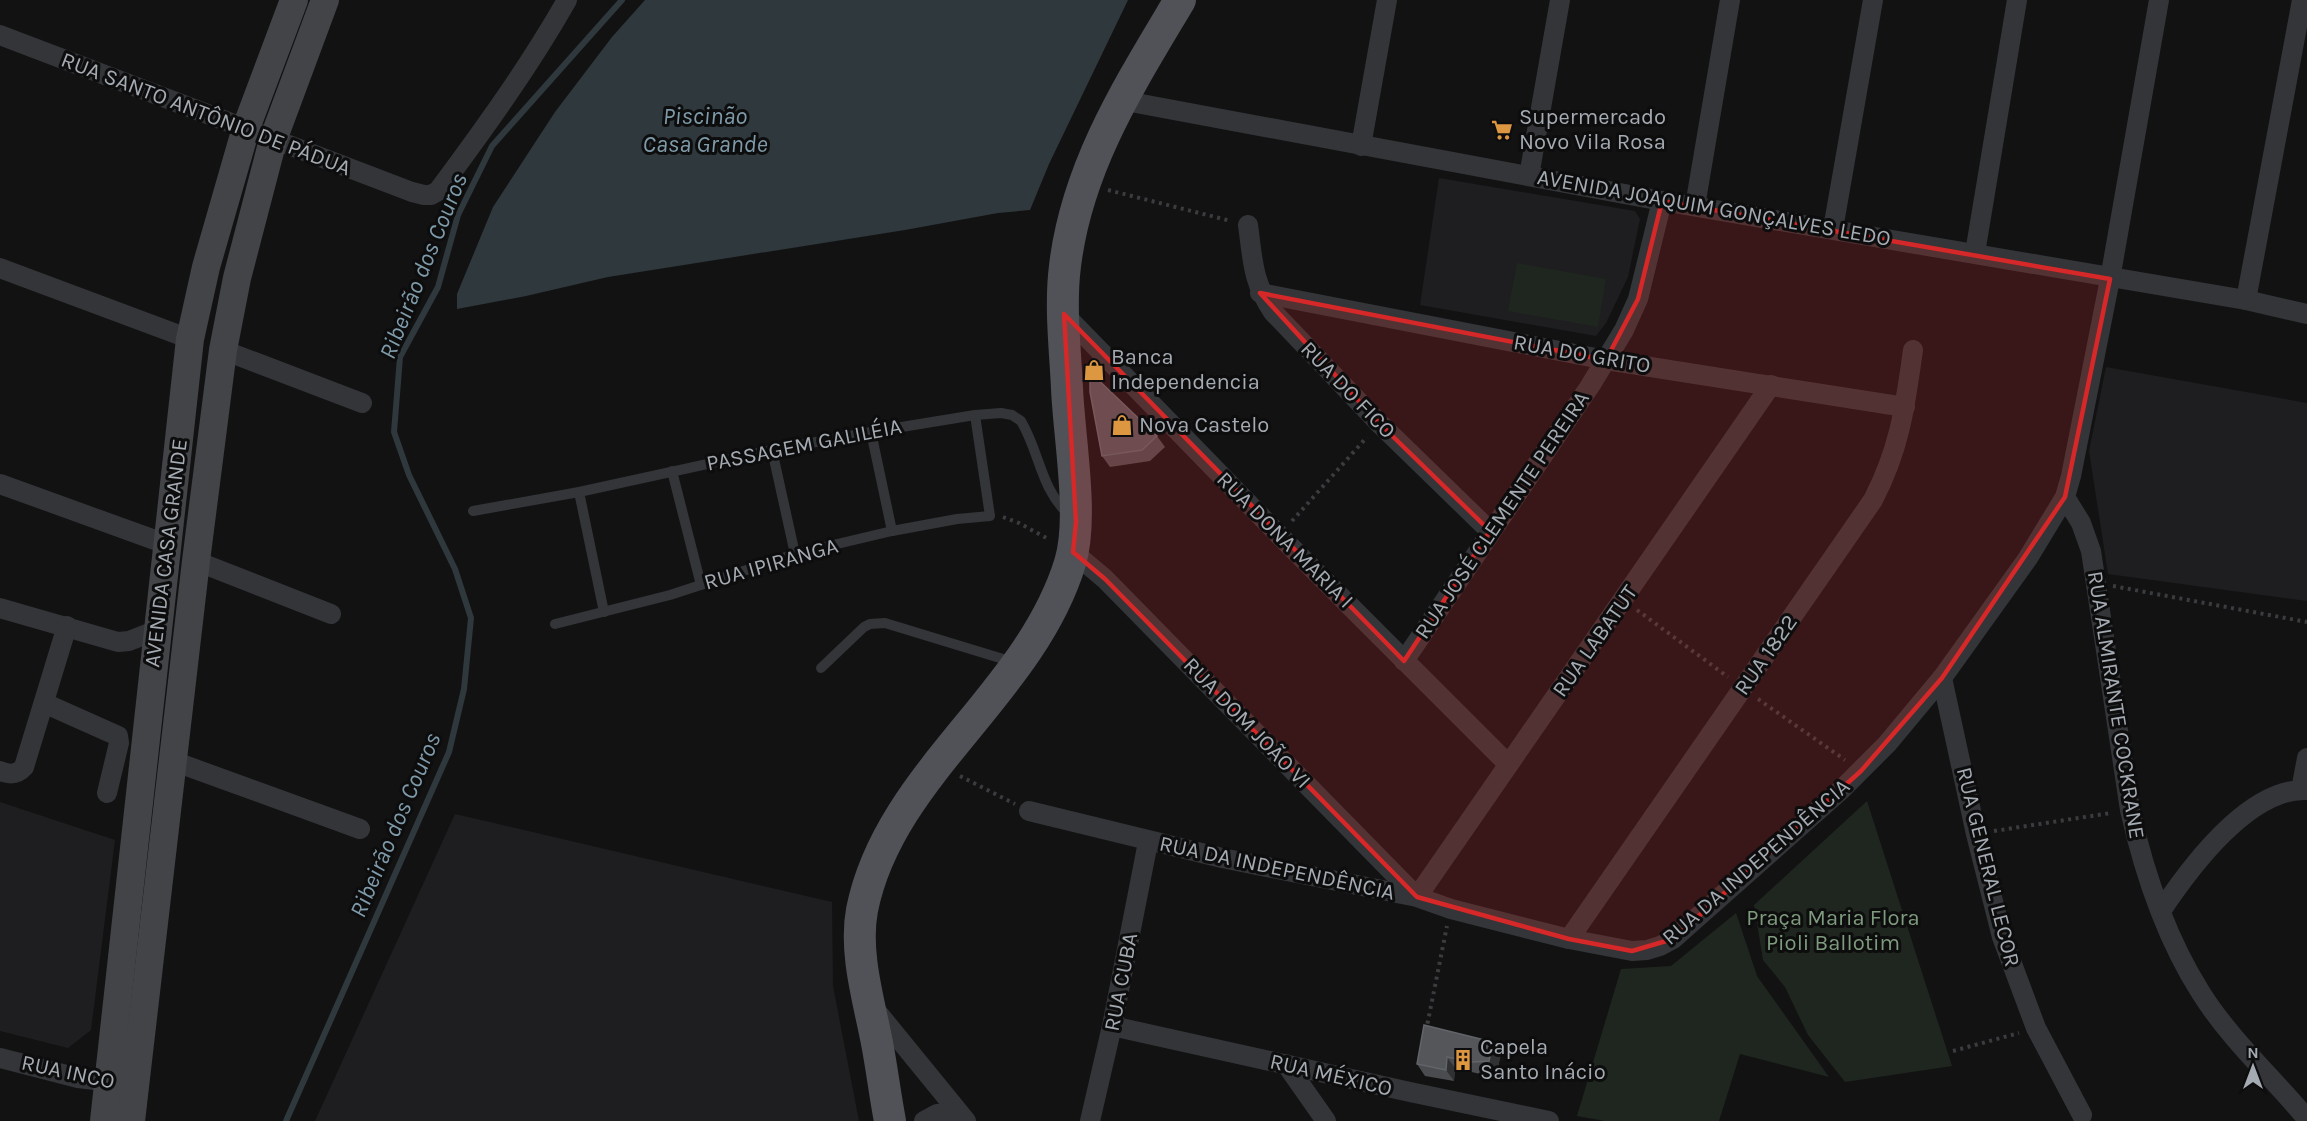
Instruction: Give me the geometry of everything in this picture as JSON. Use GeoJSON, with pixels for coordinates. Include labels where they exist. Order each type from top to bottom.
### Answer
{"type":"FeatureCollection","features":[{"type":"Feature","properties":{"kind":"main road","name":"AVENIDA CASA GRANDE"},"geometry":{"type":"LineString","coordinates":[[131,1121],[122,1083],[157,630],[190,339],[206,267],[246,128],[294,0]]}},
{"type":"Feature","properties":{"kind":"main road","name":"AVENIDA CASA GRANDE"},"geometry":{"type":"LineString","coordinates":[[104,1121],[122,1083],[173,761],[223,350],[237,278],[273,140],[325,0]]}},
{"type":"Feature","properties":{"kind":"main road"},"geometry":{"type":"LineString","coordinates":[[890,1121],[861,950],[862,912],[886,843],[908,803],[1018,664],[1054,607],[1074,537],[1064,314],[1064,269],[1070,231],[1085,180],[1120,100],[1180,0]]}},
{"type":"Feature","properties":{"kind":"street","name":"RUA SANTO ANTÔNIO DE PÁDUA"},"geometry":{"type":"LineString","coordinates":[[0,35],[412,192],[431,195],[438,191],[526,67],[567,0]]}},
{"type":"Feature","properties":{"kind":"street"},"geometry":{"type":"LineString","coordinates":[[1361,146],[1387,0]]}},
{"type":"Feature","properties":{"kind":"street"},"geometry":{"type":"LineString","coordinates":[[1529,176],[1560,0]]}},
{"type":"Feature","properties":{"kind":"street"},"geometry":{"type":"LineString","coordinates":[[1695,206],[1730,0]]}},
{"type":"Feature","properties":{"kind":"street"},"geometry":{"type":"LineString","coordinates":[[1833,229],[1873,0]]}},
{"type":"Feature","properties":{"kind":"street"},"geometry":{"type":"LineString","coordinates":[[1975,253],[2017,0]]}},
{"type":"Feature","properties":{"kind":"street","name":"RUA DA INDEPENDÊNCIA"},"geometry":{"type":"LineString","coordinates":[[1029,811],[1148,842],[1417,897],[1451,909],[1569,939],[1632,951],[1660,946],[1673,939],[1861,771],[1887,744],[1942,678],[2028,558],[2065,497],[2078,446],[2110,279],[2159,0]]}},
{"type":"Feature","properties":{"kind":"street"},"geometry":{"type":"LineString","coordinates":[[2246,300],[2302,0]]}},
{"type":"Feature","properties":{"kind":"street","name":"AVENIDA JOAQUIM GONÇALVES LEDO"},"geometry":{"type":"LineString","coordinates":[[1120,100],[1662,201],[1975,253],[2110,279],[2246,300],[2307,314]]}},
{"type":"Feature","properties":{"kind":"street","name":"RUA JOSÉ CLEMENTE PEREIRA"},"geometry":{"type":"LineString","coordinates":[[1404,661],[1624,330],[1638,299],[1662,201]]}},
{"type":"Feature","properties":{"kind":"street","name":"RUA DO FICO"},"geometry":{"type":"LineString","coordinates":[[1248,225],[1254,274],[1260,293],[1273,312],[1379,423],[1490,531]]}},
{"type":"Feature","properties":{"kind":"street"},"geometry":{"type":"LineString","coordinates":[[0,268],[190,339]]}},
{"type":"Feature","properties":{"kind":"street","name":"RUA DO GRITO"},"geometry":{"type":"LineString","coordinates":[[1260,293],[1606,360],[1905,407]]}},
{"type":"Feature","properties":{"kind":"street","name":"RUA DONA MARIA I"},"geometry":{"type":"LineString","coordinates":[[1064,314],[1280,536],[1508,764]]}},
{"type":"Feature","properties":{"kind":"street"},"geometry":{"type":"LineString","coordinates":[[223,350],[362,403]]}},
{"type":"Feature","properties":{"kind":"street","name":"RUA 1822"},"geometry":{"type":"LineString","coordinates":[[1569,939],[1873,500],[1887,472],[1897,444],[1913,350]]}},
{"type":"Feature","properties":{"kind":"street","name":"RUA LABATUT"},"geometry":{"type":"LineString","coordinates":[[1417,897],[1771,385]]}},
{"type":"Feature","properties":{"kind":"street"},"geometry":{"type":"LineString","coordinates":[[0,484],[166,544]]}},
{"type":"Feature","properties":{"kind":"street","name":"RUA ALMIRANTE COCKRANE"},"geometry":{"type":"LineString","coordinates":[[2065,497],[2081,523],[2091,551],[2130,810],[2138,844],[2161,911],[2180,955],[2201,993],[2236,1039],[2303,1109]]}},
{"type":"Feature","properties":{"kind":"street","name":"RUA DOM JOÃO VI"},"geometry":{"type":"LineString","coordinates":[[1074,537],[1106,579],[1417,897]]}},
{"type":"Feature","properties":{"kind":"street"},"geometry":{"type":"LineString","coordinates":[[196,561],[331,614]]}},
{"type":"Feature","properties":{"kind":"street"},"geometry":{"type":"LineString","coordinates":[[0,608],[118,642],[129,641],[157,630]]}},
{"type":"Feature","properties":{"kind":"street"},"geometry":{"type":"LineString","coordinates":[[0,771],[13,774],[20,772],[24,767],[67,627]]}},
{"type":"Feature","properties":{"kind":"street","name":"RUA GENERAL LECOR"},"geometry":{"type":"LineString","coordinates":[[1942,678],[1976,834],[2002,937],[2036,1028],[2082,1115]]}},
{"type":"Feature","properties":{"kind":"street"},"geometry":{"type":"LineString","coordinates":[[44,704],[118,736],[119,743],[107,794]]}},
{"type":"Feature","properties":{"kind":"street"},"geometry":{"type":"LineString","coordinates":[[2161,911],[2184,876],[2220,836],[2253,808],[2278,797],[2304,790],[2307,758]]}},
{"type":"Feature","properties":{"kind":"street"},"geometry":{"type":"LineString","coordinates":[[173,761],[360,829]]}},
{"type":"Feature","properties":{"kind":"street","name":"RUA CUBA"},"geometry":{"type":"LineString","coordinates":[[1090,1121],[1113,1026],[1148,842]]}},
{"type":"Feature","properties":{"kind":"street"},"geometry":{"type":"LineString","coordinates":[[869,1002],[962,1116]]}},
{"type":"Feature","properties":{"kind":"street","name":"RUA MÉXICO"},"geometry":{"type":"LineString","coordinates":[[1113,1026],[1549,1121]]}},
{"type":"Feature","properties":{"kind":"street","name":"RUA INCO"},"geometry":{"type":"LineString","coordinates":[[0,1058],[78,1078],[122,1083]]}},
{"type":"Feature","properties":{"kind":"street"},"geometry":{"type":"LineString","coordinates":[[1286,1064],[1326,1121]]}},
{"type":"Feature","properties":{"kind":"street"},"geometry":{"type":"LineString","coordinates":[[924,1121],[937,1114],[962,1116]]}},
{"type":"Feature","properties":{"kind":"lane","name":"PASSAGEM GALILÉIA"},"geometry":{"type":"LineString","coordinates":[[473,511],[579,492],[772,450],[975,415],[1001,413],[1012,415],[1021,421],[1046,484],[1074,537]]}},
{"type":"Feature","properties":{"kind":"lane"},"geometry":{"type":"LineString","coordinates":[[975,415],[990,516]]}},
{"type":"Feature","properties":{"kind":"lane"},"geometry":{"type":"LineString","coordinates":[[871,432],[892,531]]}},
{"type":"Feature","properties":{"kind":"lane"},"geometry":{"type":"LineString","coordinates":[[772,450],[795,554]]}},
{"type":"Feature","properties":{"kind":"lane"},"geometry":{"type":"LineString","coordinates":[[672,471],[701,585]]}},
{"type":"Feature","properties":{"kind":"lane"},"geometry":{"type":"LineString","coordinates":[[579,492],[604,612]]}},
{"type":"Feature","properties":{"kind":"lane","name":"RUA IPIRANGA"},"geometry":{"type":"LineString","coordinates":[[555,624],[670,596],[795,554],[892,531],[957,519],[990,516]]}},
{"type":"Feature","properties":{"kind":"lane"},"geometry":{"type":"LineString","coordinates":[[821,668],[864,627],[877,623],[885,623],[1018,664]]}},
{"type":"Feature","properties":{"kind":"path"},"geometry":{"type":"LineString","coordinates":[[1106,190],[1248,225]]}},
{"type":"Feature","properties":{"kind":"path"},"geometry":{"type":"LineString","coordinates":[[1280,536],[1379,423]]}},
{"type":"Feature","properties":{"kind":"path"},"geometry":{"type":"LineString","coordinates":[[990,516],[1074,537]]}},
{"type":"Feature","properties":{"kind":"path"},"geometry":{"type":"LineString","coordinates":[[2120,587],[2307,622]]}},
{"type":"Feature","properties":{"kind":"path"},"geometry":{"type":"LineString","coordinates":[[951,772],[1029,811]]}},
{"type":"Feature","properties":{"kind":"path"},"geometry":{"type":"LineString","coordinates":[[1976,834],[2130,810]]}},
{"type":"Feature","properties":{"kind":"path"},"geometry":{"type":"LineString","coordinates":[[1424,1040],[1451,909]]}},
{"type":"Feature","properties":{"kind":"path"},"geometry":{"type":"LineString","coordinates":[[1953,1051],[2036,1028]]}},
{"type":"Feature","properties":{"kind":"highlighted area"},"geometry":{"type":"Polygon","coordinates":[[[1662,201],[2110,279],[2065,497],[1942,678],[1861,771],[1673,939],[1632,951],[1569,939],[1417,897],[1105,579],[1073,552],[1076,522],[1064,314],[1404,661],[1490,531],[1379,423],[1260,293],[1606,360],[1638,299],[1662,201]]]}},
{"type":"Feature","properties":{"kind":"shaded area"},"geometry":{"type":"Polygon","coordinates":[[[1439,178],[1635,211],[1640,219],[1628,277],[1606,323],[1596,336],[1420,305],[1439,178]]]}},
{"type":"Feature","properties":{"kind":"shaded area"},"geometry":{"type":"Polygon","coordinates":[[[2106,367],[2307,403],[2307,601],[2108,574],[2089,451],[2106,367]]]}},
{"type":"Feature","properties":{"kind":"shaded area"},"geometry":{"type":"Polygon","coordinates":[[[0,802],[115,840],[91,1030],[68,1048],[0,1031],[0,802]]]}},
{"type":"Feature","properties":{"kind":"shaded area"},"geometry":{"type":"Polygon","coordinates":[[[455,814],[832,902],[833,986],[859,1121],[315,1121],[455,814]]]}},
{"type":"Feature","properties":{"kind":"green space"},"geometry":{"type":"Polygon","coordinates":[[[1517,263],[1606,279],[1598,327],[1508,311],[1517,263]]]}},
{"type":"Feature","properties":{"kind":"green space","name":"Praça Maria Flora Pioli Ballotim"},"geometry":{"type":"Polygon","coordinates":[[[1867,801],[1952,1066],[1845,1082],[1808,1035],[1785,987],[1763,960],[1754,905],[1867,801]]]}},
{"type":"Feature","properties":{"kind":"green space"},"geometry":{"type":"Polygon","coordinates":[[[1736,913],[1757,976],[1829,1077],[1740,1054],[1719,1121],[1605,1121],[1577,1116],[1621,969],[1671,966],[1736,913]]]}},
{"type":"Feature","properties":{"kind":"water","name":"Piscinão Casa Grande"},"geometry":{"type":"Polygon","coordinates":[[[645,0],[1128,0],[1049,164],[1030,210],[998,213],[608,277],[457,309],[457,294],[493,207],[555,112],[612,37],[645,0]]]}},
{"type":"Feature","properties":{"kind":"building","name":"Nova Castelo"},"geometry":{"type":"Polygon","coordinates":[[[1090,372],[1157,436],[1142,450],[1102,456],[1090,392],[1090,372]]]}},
{"type":"Feature","properties":{"kind":"building"},"geometry":{"type":"Polygon","coordinates":[[[1424,1025],[1493,1042],[1489,1061],[1473,1062],[1447,1057],[1446,1070],[1417,1064],[1424,1025]]]}},
{"type":"Feature","properties":{"kind":"waterway","name":"Ribeirão dos Couros"},"geometry":{"type":"LineString","coordinates":[[286,1121],[449,752],[464,689],[471,618],[455,569],[409,475],[394,432],[400,357],[438,287],[458,215],[492,146],[622,0]]}},
{"type":"Feature","properties":{"kind":"place","name":"Supermercado Novo Vila Rosa"},"geometry":{"type":"Point","coordinates":[1502,130]}},
{"type":"Feature","properties":{"kind":"place","name":"Banca Independencia"},"geometry":{"type":"Point","coordinates":[1094,370]}},
{"type":"Feature","properties":{"kind":"place","name":"Nova Castelo"},"geometry":{"type":"Point","coordinates":[1122,425]}},
{"type":"Feature","properties":{"kind":"place","name":"Capela Santo Inácio"},"geometry":{"type":"Point","coordinates":[1463,1060]}}]}
